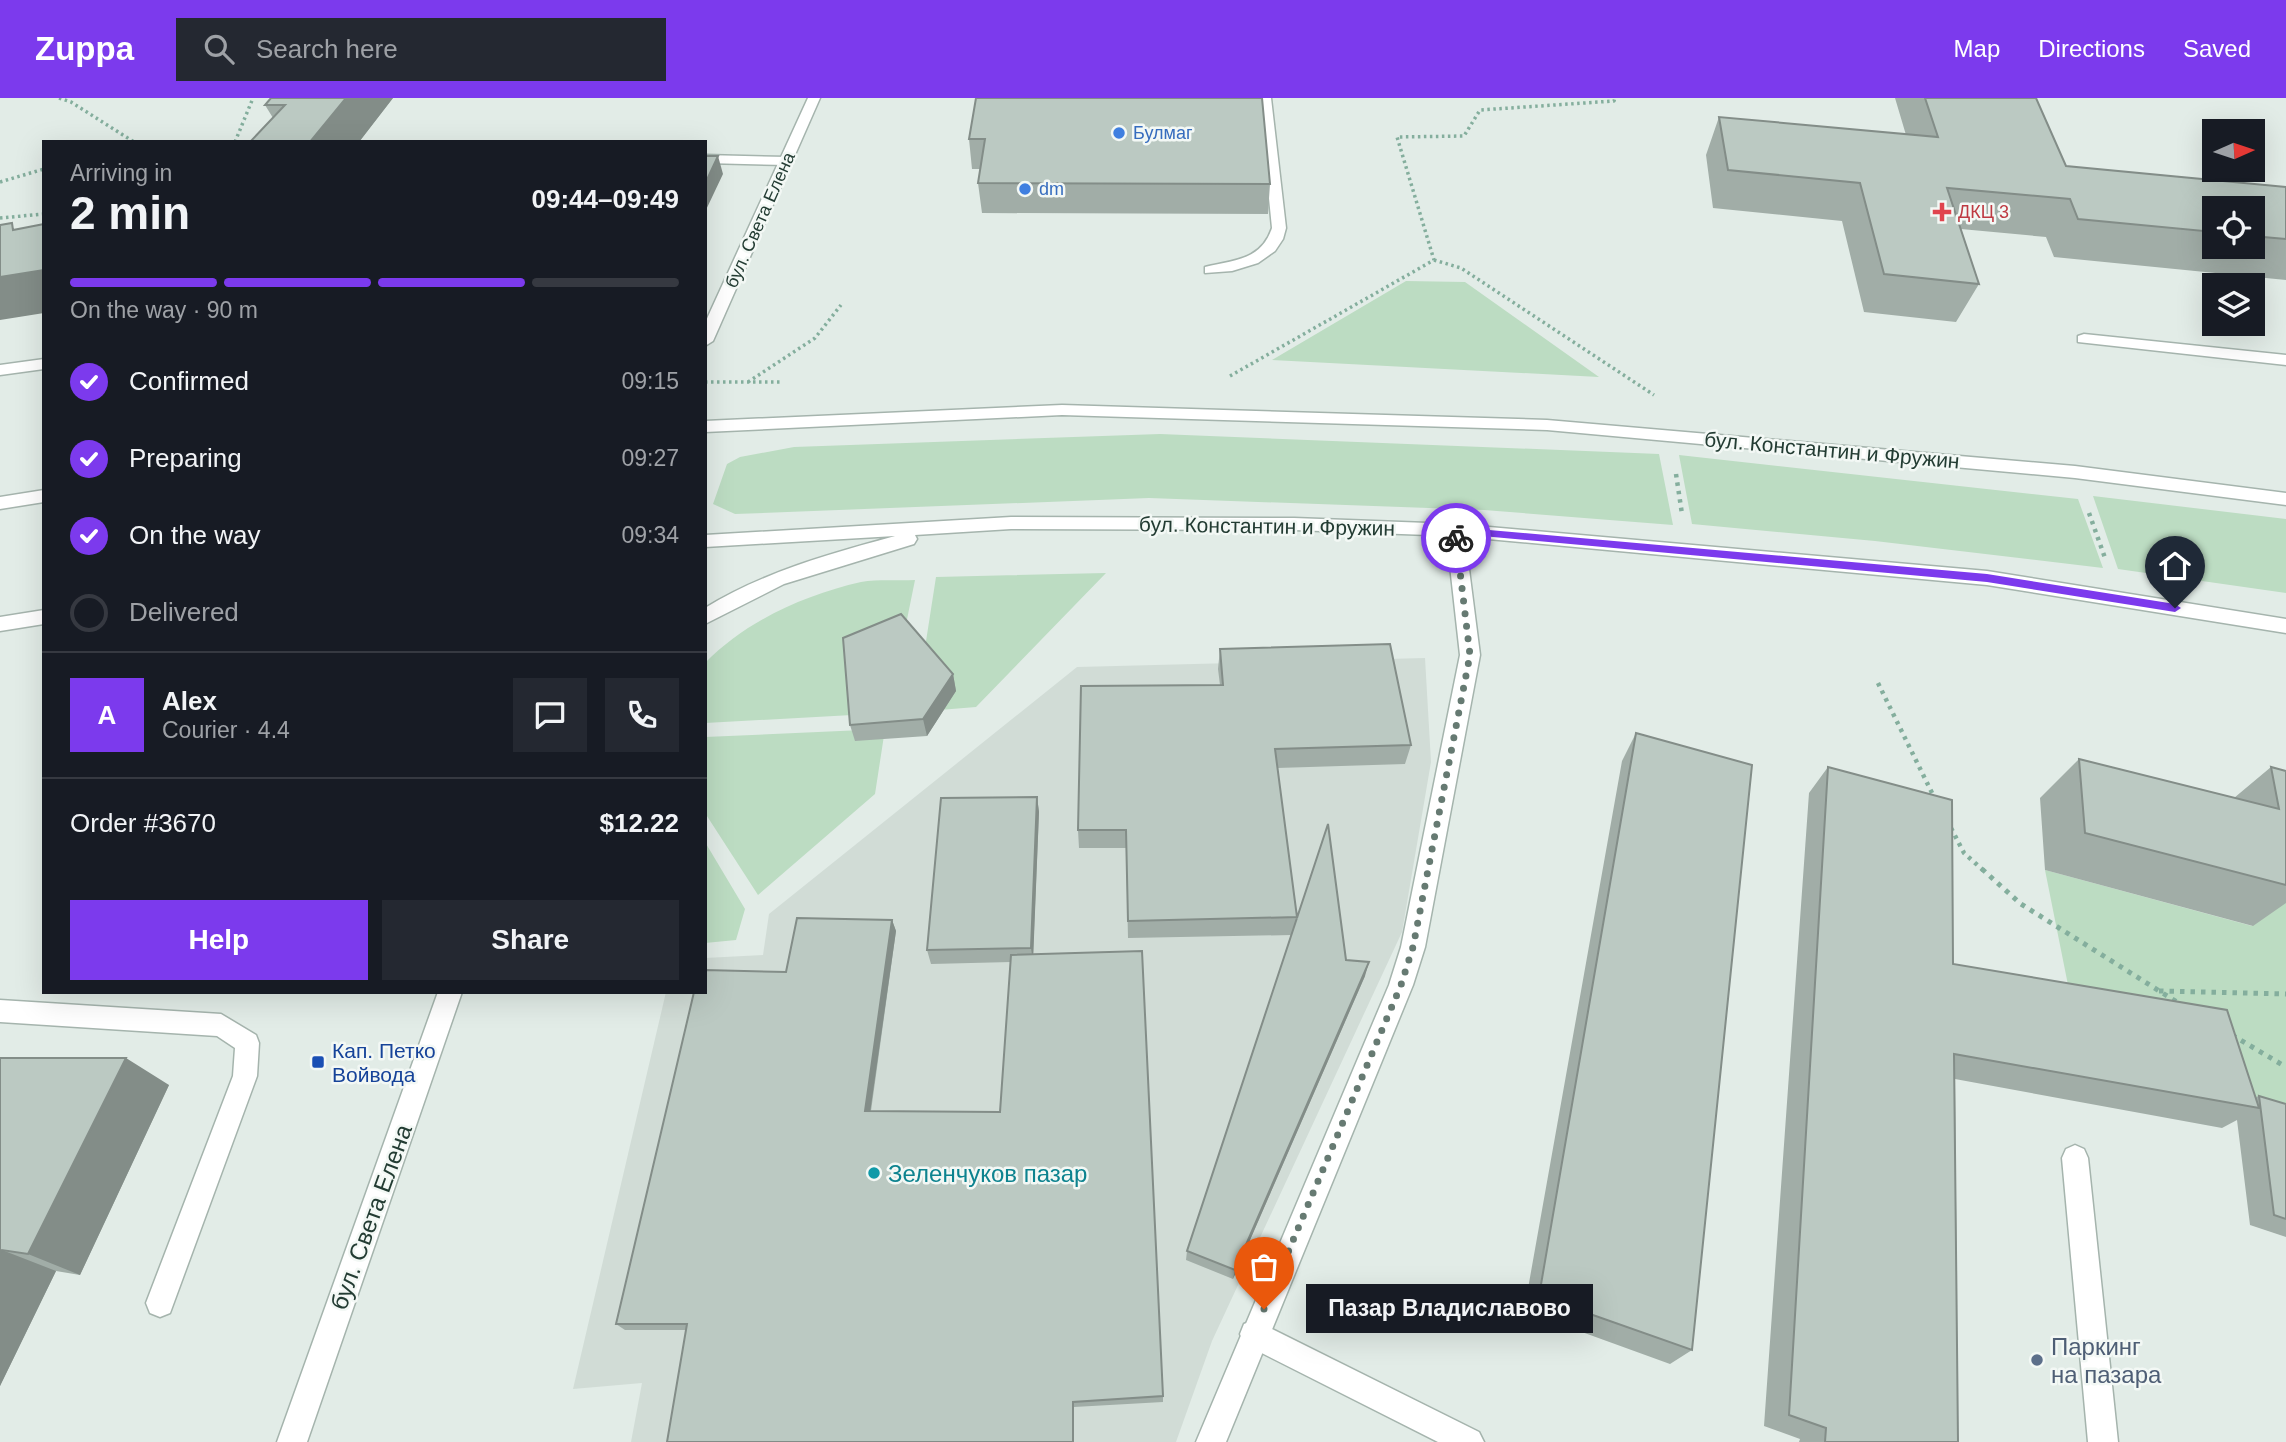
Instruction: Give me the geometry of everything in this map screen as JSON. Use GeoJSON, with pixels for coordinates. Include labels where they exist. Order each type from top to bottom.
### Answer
{"type":"FeatureCollection","features":[{"type":"Feature","properties":{"kind":"street","name":"бул. Света Елена"},"geometry":{"type":"LineString","coordinates":[[707,337],[814,98]]}},
{"type":"Feature","properties":{"kind":"street"},"geometry":{"type":"LineString","coordinates":[[1210,270],[1252,261],[1267,252],[1276,240],[1279,228],[1265,98]]}},
{"type":"Feature","properties":{"kind":"street"},"geometry":{"type":"LineString","coordinates":[[707,159],[787,161]]}},
{"type":"Feature","properties":{"kind":"street"},"geometry":{"type":"LineString","coordinates":[[2084,339],[2286,360]]}},
{"type":"Feature","properties":{"kind":"street"},"geometry":{"type":"LineString","coordinates":[[0,370],[42,364]]}},
{"type":"Feature","properties":{"kind":"street","name":"бул. Константин и Фружин"},"geometry":{"type":"LineString","coordinates":[[707,427],[1062,410],[1169,411],[1547,425],[2075,472],[2286,499]]}},
{"type":"Feature","properties":{"kind":"street"},"geometry":{"type":"LineString","coordinates":[[0,503],[42,496]]}},
{"type":"Feature","properties":{"kind":"street","name":"бул. Константин и Фружин"},"geometry":{"type":"LineString","coordinates":[[707,541],[1011,523],[1245,524],[1455,530],[1987,578],[2286,626]]}},
{"type":"Feature","properties":{"kind":"street"},"geometry":{"type":"LineString","coordinates":[[707,616],[733,598],[827,561],[947,528]]}},
{"type":"Feature","properties":{"kind":"street"},"geometry":{"type":"LineString","coordinates":[[1211,1442],[1401,985],[1413,947],[1470,655],[1455,530]]}},
{"type":"Feature","properties":{"kind":"street"},"geometry":{"type":"LineString","coordinates":[[0,624],[42,617]]}},
{"type":"Feature","properties":{"kind":"street","name":"бул. Света Елена"},"geometry":{"type":"LineString","coordinates":[[292,1442],[449,994]]}},
{"type":"Feature","properties":{"kind":"street"},"geometry":{"type":"LineString","coordinates":[[0,1012],[222,1025],[247,1043],[245,1076],[160,1303]]}},
{"type":"Feature","properties":{"kind":"street"},"geometry":{"type":"LineString","coordinates":[[2074,1158],[2103,1442]]}},
{"type":"Feature","properties":{"kind":"street"},"geometry":{"type":"LineString","coordinates":[[1254,1334],[1469,1442]]}},
{"type":"Feature","properties":{"kind":"path"},"geometry":{"type":"LineString","coordinates":[[59,98],[71,102],[131,140]]}},
{"type":"Feature","properties":{"kind":"path"},"geometry":{"type":"LineString","coordinates":[[236,140],[253,98]]}},
{"type":"Feature","properties":{"kind":"path"},"geometry":{"type":"LineString","coordinates":[[1434,260],[1397,137],[1464,136],[1480,110],[1624,98]]}},
{"type":"Feature","properties":{"kind":"path"},"geometry":{"type":"LineString","coordinates":[[0,182],[42,170]]}},
{"type":"Feature","properties":{"kind":"path"},"geometry":{"type":"LineString","coordinates":[[0,218],[42,214]]}},
{"type":"Feature","properties":{"kind":"path"},"geometry":{"type":"LineString","coordinates":[[1169,411],[1434,260],[1461,268],[1654,396]]}},
{"type":"Feature","properties":{"kind":"path"},"geometry":{"type":"LineString","coordinates":[[707,382],[747,382],[815,338],[841,305]]}},
{"type":"Feature","properties":{"kind":"path"},"geometry":{"type":"LineString","coordinates":[[1878,683],[1937,803]]}},
{"type":"Feature","properties":{"kind":"path"},"geometry":{"type":"LineString","coordinates":[[1948,823],[1964,853],[2021,904],[2181,1005]]}},
{"type":"Feature","properties":{"kind":"path"},"geometry":{"type":"LineString","coordinates":[[2158,991],[2286,994]]}},
{"type":"Feature","properties":{"kind":"path"},"geometry":{"type":"LineString","coordinates":[[2228,1032],[2286,1067]]}},
{"type":"Feature","properties":{"kind":"shaded area"},"geometry":{"type":"Polygon","coordinates":[[[1425,658],[1431,762],[1402,932],[1212,1341],[1176,1442],[631,1442],[642,1383],[573,1389],[666,994],[707,994],[707,958],[763,955],[769,914],[1077,667],[1425,658]]]}},
{"type":"Feature","properties":{"kind":"green space"},"geometry":{"type":"Polygon","coordinates":[[[1406,281],[1465,282],[1599,377],[1272,360],[1406,281]]]}},
{"type":"Feature","properties":{"kind":"green space"},"geometry":{"type":"Polygon","coordinates":[[[1160,434],[1659,454],[1673,525],[1484,510],[1149,498],[735,514],[713,504],[727,464],[740,457],[794,447],[1160,434]]]}},
{"type":"Feature","properties":{"kind":"green space"},"geometry":{"type":"Polygon","coordinates":[[[1679,455],[2078,499],[2103,568],[1875,541],[1692,524],[1679,455]]]}},
{"type":"Feature","properties":{"kind":"green space"},"geometry":{"type":"Polygon","coordinates":[[[2093,496],[2286,519],[2286,593],[2118,569],[2093,496]]]}},
{"type":"Feature","properties":{"kind":"green space"},"geometry":{"type":"Polygon","coordinates":[[[1106,573],[976,707],[915,712],[936,577],[1106,573]]]}},
{"type":"Feature","properties":{"kind":"green space"},"geometry":{"type":"Polygon","coordinates":[[[915,580],[888,713],[707,723],[707,661],[721,648],[757,622],[797,602],[840,587],[868,581],[915,580]]]}},
{"type":"Feature","properties":{"kind":"green space"},"geometry":{"type":"Polygon","coordinates":[[[885,729],[875,794],[758,895],[707,816],[707,737],[885,729]]]}},
{"type":"Feature","properties":{"kind":"green space"},"geometry":{"type":"Polygon","coordinates":[[[707,845],[745,909],[736,940],[707,943],[707,845]]]}},
{"type":"Feature","properties":{"kind":"green space"},"geometry":{"type":"Polygon","coordinates":[[[2045,870],[2252,926],[2286,892],[2286,1175],[2270,1120],[2068,985],[2045,870]]]}},
{"type":"Feature","properties":{"kind":"building"},"geometry":{"type":"Polygon","coordinates":[[[271,98],[346,98],[312,140],[252,140],[285,105],[265,105],[271,98]]]}},
{"type":"Feature","properties":{"kind":"building","name":"Булмаг"},"geometry":{"type":"Polygon","coordinates":[[[976,98],[1262,98],[1270,184],[978,183],[985,139],[969,139],[976,98]]]}},
{"type":"Feature","properties":{"kind":"building"},"geometry":{"type":"Polygon","coordinates":[[[1925,98],[2036,98],[2066,166],[2202,179],[2202,182],[2286,187],[2286,239],[2265,237],[2265,196],[2202,196],[2202,231],[2078,219],[2070,199],[1947,188],[1979,284],[1884,274],[1860,183],[1728,170],[1719,117],[1938,137],[1925,98]]]}},
{"type":"Feature","properties":{"kind":"building"},"geometry":{"type":"Polygon","coordinates":[[[707,156],[718,156],[707,180],[707,156]]]}},
{"type":"Feature","properties":{"kind":"building"},"geometry":{"type":"Polygon","coordinates":[[[12,223],[13,230],[42,224],[42,270],[0,277],[0,225],[12,223]]]}},
{"type":"Feature","properties":{"kind":"building"},"geometry":{"type":"Polygon","coordinates":[[[901,614],[953,674],[923,719],[850,725],[843,638],[901,614]]]}},
{"type":"Feature","properties":{"kind":"building"},"geometry":{"type":"Polygon","coordinates":[[[1390,644],[1411,745],[1275,749],[1297,917],[1128,921],[1126,830],[1078,830],[1081,686],[1223,685],[1220,649],[1390,644]]]}},
{"type":"Feature","properties":{"kind":"building"},"geometry":{"type":"Polygon","coordinates":[[[1636,733],[1752,765],[1692,1350],[1539,1296],[1636,733]]]}},
{"type":"Feature","properties":{"kind":"building"},"geometry":{"type":"Polygon","coordinates":[[[2079,759],[2279,809],[2271,767],[2286,771],[2286,885],[2085,833],[2079,759]]]}},
{"type":"Feature","properties":{"kind":"building"},"geometry":{"type":"Polygon","coordinates":[[[1828,767],[1952,800],[1953,964],[2227,1010],[2259,1108],[1954,1054],[1958,1442],[1825,1442],[1826,1428],[1789,1415],[1828,767]]]}},
{"type":"Feature","properties":{"kind":"building"},"geometry":{"type":"Polygon","coordinates":[[[1037,797],[1031,948],[927,950],[941,798],[1037,797]]]}},
{"type":"Feature","properties":{"kind":"building"},"geometry":{"type":"Polygon","coordinates":[[[1328,824],[1346,960],[1369,962],[1235,1270],[1187,1251],[1328,824]]]}},
{"type":"Feature","properties":{"kind":"building"},"geometry":{"type":"Polygon","coordinates":[[[797,918],[892,920],[865,1111],[1000,1112],[1011,955],[1142,951],[1163,1396],[1073,1402],[1073,1442],[667,1442],[687,1324],[616,1324],[694,994],[707,994],[707,970],[786,972],[797,918]]]}},
{"type":"Feature","properties":{"kind":"building"},"geometry":{"type":"Polygon","coordinates":[[[0,1058],[126,1058],[28,1254],[2,1250],[0,1255],[0,1058]]]}},
{"type":"Feature","properties":{"kind":"building"},"geometry":{"type":"Polygon","coordinates":[[[2259,1096],[2286,1104],[2286,1219],[2274,1215],[2259,1096]]]}},
{"type":"Feature","properties":{"kind":"way so far"},"geometry":{"type":"LineString","coordinates":[[1264,1309],[1401,985],[1413,947],[1470,655],[1456,538]]}},
{"type":"Feature","properties":{"kind":"place","name":"Булмаг"},"geometry":{"type":"Point","coordinates":[1119,133]}},
{"type":"Feature","properties":{"kind":"place","name":"dm"},"geometry":{"type":"Point","coordinates":[1025,189]}},
{"type":"Feature","properties":{"kind":"place","name":"ДКЦ 3"},"geometry":{"type":"Point","coordinates":[1942,212]}},
{"type":"Feature","properties":{"kind":"place","name":"Кап. Петко Войвода"},"geometry":{"type":"Point","coordinates":[318,1062]}},
{"type":"Feature","properties":{"kind":"place","name":"Зеленчуков пазар"},"geometry":{"type":"Point","coordinates":[874,1173]}},
{"type":"Feature","properties":{"kind":"place","name":"Пазар Владиславово"},"geometry":{"type":"Point","coordinates":[1264,1309]}},
{"type":"Feature","properties":{"kind":"place","name":"Паркинг на пазара"},"geometry":{"type":"Point","coordinates":[2037,1360]}},
{"type":"Feature","properties":{"kind":"route"},"geometry":{"type":"LineString","coordinates":[[1456,538],[1455,530],[1987,578],[2175,608]]}}]}
